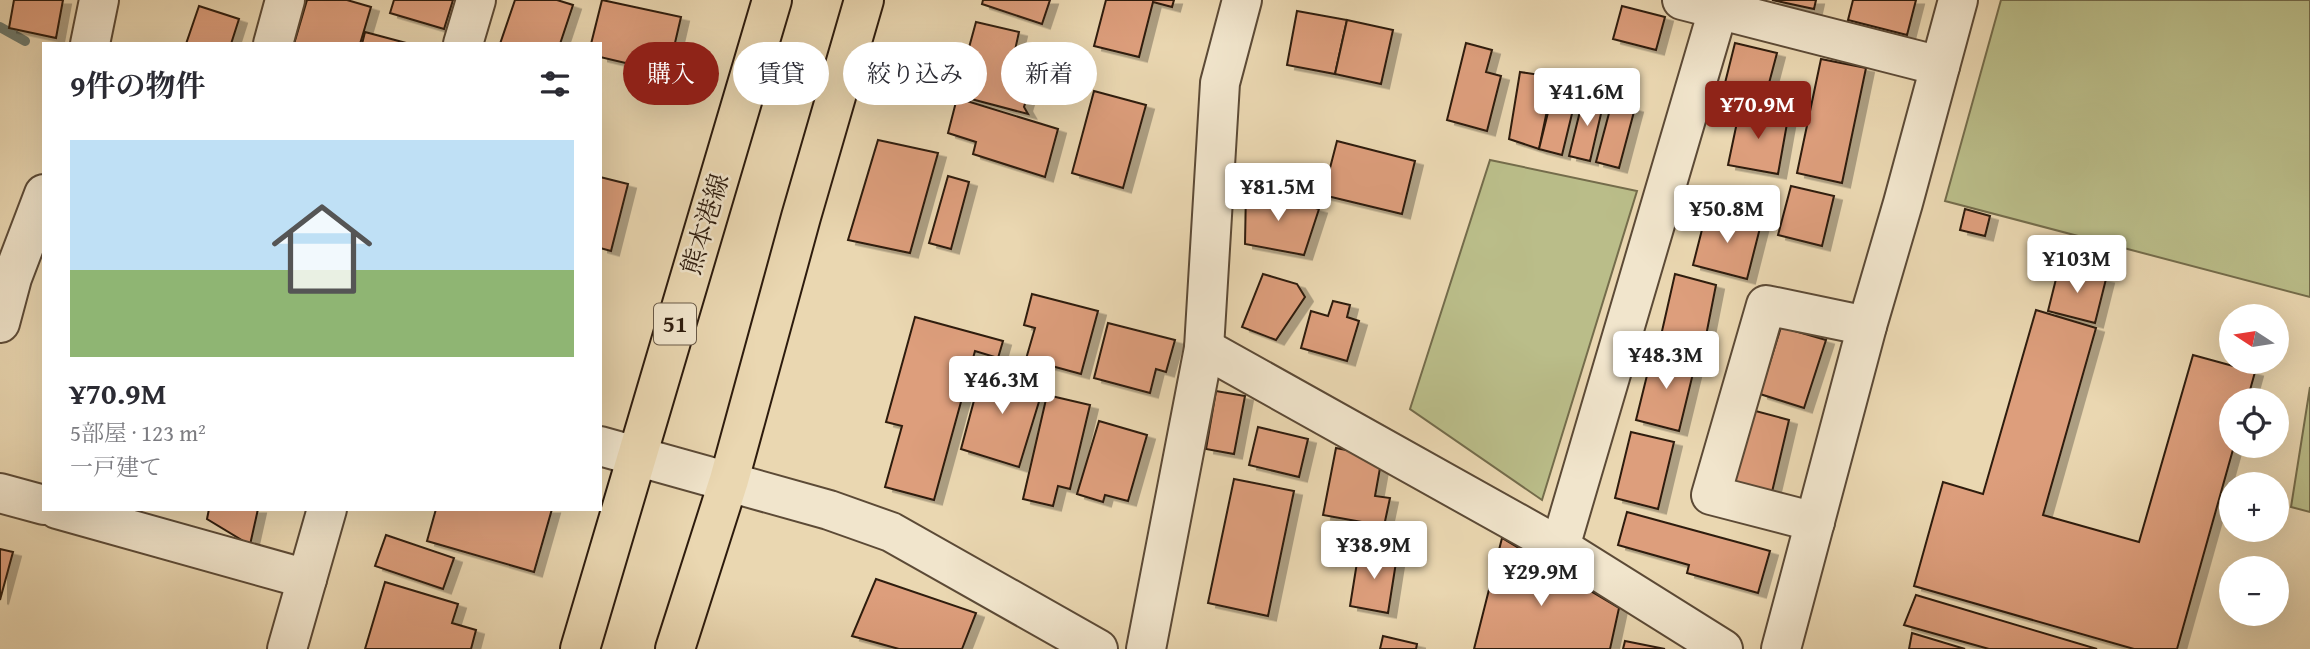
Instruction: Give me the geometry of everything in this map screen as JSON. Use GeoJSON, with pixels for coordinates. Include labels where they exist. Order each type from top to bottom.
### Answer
{"type":"FeatureCollection","features":[{"type":"Feature","properties":{"kind":"main road","name":"熊本港線"},"geometry":{"type":"LineString","coordinates":[[580,649],[618,451],[772,0]]}},
{"type":"Feature","properties":{"kind":"main road"},"geometry":{"type":"LineString","coordinates":[[675,649],[729,481],[864,0]]}},
{"type":"Feature","properties":{"kind":"street"},"geometry":{"type":"LineString","coordinates":[[90,42],[99,0]]}},
{"type":"Feature","properties":{"kind":"street"},"geometry":{"type":"LineString","coordinates":[[274,42],[285,0]]}},
{"type":"Feature","properties":{"kind":"street"},"geometry":{"type":"LineString","coordinates":[[464,42],[476,0]]}},
{"type":"Feature","properties":{"kind":"street"},"geometry":{"type":"LineString","coordinates":[[1146,649],[1204,348],[1220,83],[1242,0]]}},
{"type":"Feature","properties":{"kind":"street"},"geometry":{"type":"LineString","coordinates":[[1682,0],[1719,5],[1940,66]]}},
{"type":"Feature","properties":{"kind":"street"},"geometry":{"type":"LineString","coordinates":[[1781,649],[1958,0]]}},
{"type":"Feature","properties":{"kind":"street"},"geometry":{"type":"LineString","coordinates":[[1560,547],[1719,5]]}},
{"type":"Feature","properties":{"kind":"street"},"geometry":{"type":"LineString","coordinates":[[0,323],[19,280],[42,201]]}},
{"type":"Feature","properties":{"kind":"street"},"geometry":{"type":"LineString","coordinates":[[1815,522],[1711,495],[1766,305],[1867,326]]}},
{"type":"Feature","properties":{"kind":"street"},"geometry":{"type":"LineString","coordinates":[[1204,348],[1560,547],[1723,649]]}},
{"type":"Feature","properties":{"kind":"street"},"geometry":{"type":"LineString","coordinates":[[618,451],[829,510],[891,532],[1098,649]]}},
{"type":"Feature","properties":{"kind":"street"},"geometry":{"type":"LineString","coordinates":[[0,493],[42,504]]}},
{"type":"Feature","properties":{"kind":"street"},"geometry":{"type":"LineString","coordinates":[[64,511],[307,579]]}},
{"type":"Feature","properties":{"kind":"street"},"geometry":{"type":"LineString","coordinates":[[286,649],[326,511]]}},
{"type":"Feature","properties":{"kind":"green space"},"geometry":{"type":"Polygon","coordinates":[[[2001,0],[2310,0],[2310,297],[1945,201],[2001,0]]]}},
{"type":"Feature","properties":{"kind":"green space"},"geometry":{"type":"Polygon","coordinates":[[[1490,160],[1637,191],[1542,500],[1410,409],[1490,160]]]}},
{"type":"Feature","properties":{"kind":"green space"},"geometry":{"type":"Polygon","coordinates":[[[2310,387],[2310,512],[2291,507],[2310,387]]]}},
{"type":"Feature","properties":{"kind":"building"},"geometry":{"type":"Polygon","coordinates":[[[14,0],[63,0],[56,38],[9,28],[14,0]]]}},
{"type":"Feature","properties":{"kind":"building"},"geometry":{"type":"Polygon","coordinates":[[[307,0],[347,0],[371,7],[361,42],[295,42],[307,0]]]}},
{"type":"Feature","properties":{"kind":"building"},"geometry":{"type":"Polygon","coordinates":[[[394,0],[453,0],[444,29],[390,13],[394,0]]]}},
{"type":"Feature","properties":{"kind":"building"},"geometry":{"type":"Polygon","coordinates":[[[515,0],[557,0],[573,5],[561,42],[501,42],[515,0]]]}},
{"type":"Feature","properties":{"kind":"building"},"geometry":{"type":"Polygon","coordinates":[[[602,0],[681,17],[675,42],[623,42],[623,62],[602,57],[602,42],[592,42],[602,0]]]}},
{"type":"Feature","properties":{"kind":"building"},"geometry":{"type":"Polygon","coordinates":[[[983,0],[1050,0],[1042,24],[982,4],[983,0]]]}},
{"type":"Feature","properties":{"kind":"building"},"geometry":{"type":"Polygon","coordinates":[[[1106,0],[1174,0],[1172,7],[1153,2],[1139,57],[1097,47],[1095,42],[1106,0]]]}},
{"type":"Feature","properties":{"kind":"building"},"geometry":{"type":"Polygon","coordinates":[[[1772,0],[1816,0],[1814,9],[1772,0]]]}},
{"type":"Feature","properties":{"kind":"building"},"geometry":{"type":"Polygon","coordinates":[[[1853,0],[1916,0],[1907,35],[1848,20],[1853,0]]]}},
{"type":"Feature","properties":{"kind":"building"},"geometry":{"type":"Polygon","coordinates":[[[199,6],[239,19],[232,42],[187,42],[199,6]]]}},
{"type":"Feature","properties":{"kind":"building"},"geometry":{"type":"Polygon","coordinates":[[[1622,6],[1665,17],[1656,50],[1613,39],[1622,6]]]}},
{"type":"Feature","properties":{"kind":"building"},"geometry":{"type":"Polygon","coordinates":[[[1297,11],[1347,20],[1335,74],[1287,65],[1297,11]]]}},
{"type":"Feature","properties":{"kind":"building"},"geometry":{"type":"Polygon","coordinates":[[[1347,20],[1393,30],[1381,84],[1335,74],[1347,20]]]}},
{"type":"Feature","properties":{"kind":"building"},"geometry":{"type":"Polygon","coordinates":[[[976,22],[1019,32],[1017,42],[1001,42],[1001,105],[1025,105],[1028,114],[987,103],[987,42],[971,42],[976,22]]]}},
{"type":"Feature","properties":{"kind":"building"},"geometry":{"type":"Polygon","coordinates":[[[365,32],[402,42],[362,42],[365,32]]]}},
{"type":"Feature","properties":{"kind":"building"},"geometry":{"type":"Polygon","coordinates":[[[1466,43],[1492,50],[1486,72],[1501,76],[1487,131],[1447,120],[1466,43]]]}},
{"type":"Feature","properties":{"kind":"building"},"geometry":{"type":"Polygon","coordinates":[[[1735,43],[1777,53],[1763,106],[1722,95],[1735,43]]]}},
{"type":"Feature","properties":{"kind":"building"},"geometry":{"type":"Polygon","coordinates":[[[1821,59],[1866,68],[1842,183],[1797,173],[1821,59]]]}},
{"type":"Feature","properties":{"kind":"building"},"geometry":{"type":"Polygon","coordinates":[[[1520,72],[1554,77],[1539,149],[1509,139],[1520,72]]]}},
{"type":"Feature","properties":{"kind":"building"},"geometry":{"type":"Polygon","coordinates":[[[1554,88],[1577,93],[1562,155],[1539,149],[1554,88]]]}},
{"type":"Feature","properties":{"kind":"building"},"geometry":{"type":"Polygon","coordinates":[[[1097,92],[1146,105],[1123,188],[1072,173],[1090,105],[1097,105],[1097,92]]]}},
{"type":"Feature","properties":{"kind":"building"},"geometry":{"type":"Polygon","coordinates":[[[1584,95],[1604,101],[1590,161],[1569,156],[1584,95]]]}},
{"type":"Feature","properties":{"kind":"building"},"geometry":{"type":"Polygon","coordinates":[[[1612,102],[1635,108],[1619,168],[1596,162],[1612,102]]]}},
{"type":"Feature","properties":{"kind":"building"},"geometry":{"type":"Polygon","coordinates":[[[955,105],[980,105],[1058,129],[1045,177],[973,154],[976,142],[948,133],[955,105]]]}},
{"type":"Feature","properties":{"kind":"building"},"geometry":{"type":"Polygon","coordinates":[[[1740,108],[1788,118],[1778,174],[1728,165],[1740,108]]]}},
{"type":"Feature","properties":{"kind":"building"},"geometry":{"type":"Polygon","coordinates":[[[878,140],[938,153],[910,253],[848,240],[878,140]]]}},
{"type":"Feature","properties":{"kind":"building"},"geometry":{"type":"Polygon","coordinates":[[[1337,141],[1415,161],[1402,214],[1323,195],[1337,141]]]}},
{"type":"Feature","properties":{"kind":"building"},"geometry":{"type":"Polygon","coordinates":[[[948,176],[969,182],[951,249],[929,243],[948,176]]]}},
{"type":"Feature","properties":{"kind":"building"},"geometry":{"type":"Polygon","coordinates":[[[602,178],[628,184],[611,251],[602,249],[602,178]]]}},
{"type":"Feature","properties":{"kind":"building"},"geometry":{"type":"Polygon","coordinates":[[[1791,186],[1834,196],[1822,246],[1778,235],[1791,186]]]}},
{"type":"Feature","properties":{"kind":"building"},"geometry":{"type":"Polygon","coordinates":[[[1246,189],[1319,209],[1304,255],[1245,244],[1246,189]]]}},
{"type":"Feature","properties":{"kind":"building"},"geometry":{"type":"Polygon","coordinates":[[[1965,209],[1990,216],[1985,236],[1960,230],[1965,209]]]}},
{"type":"Feature","properties":{"kind":"building"},"geometry":{"type":"Polygon","coordinates":[[[1707,210],[1761,224],[1747,279],[1693,265],[1707,210]]]}},
{"type":"Feature","properties":{"kind":"building"},"geometry":{"type":"Polygon","coordinates":[[[2059,267],[2106,279],[2095,323],[2048,311],[2059,267]]]}},
{"type":"Feature","properties":{"kind":"building"},"geometry":{"type":"Polygon","coordinates":[[[1263,274],[1297,284],[1305,297],[1276,340],[1242,327],[1263,274]]]}},
{"type":"Feature","properties":{"kind":"building"},"geometry":{"type":"Polygon","coordinates":[[[1675,274],[1716,285],[1703,351],[1660,340],[1675,274]]]}},
{"type":"Feature","properties":{"kind":"building"},"geometry":{"type":"Polygon","coordinates":[[[1032,294],[1098,311],[1081,374],[1026,359],[1035,328],[1024,325],[1032,294]]]}},
{"type":"Feature","properties":{"kind":"building"},"geometry":{"type":"Polygon","coordinates":[[[1333,301],[1350,305],[1347,317],[1359,321],[1347,361],[1301,348],[1311,311],[1328,316],[1333,301]]]}},
{"type":"Feature","properties":{"kind":"building"},"geometry":{"type":"Polygon","coordinates":[[[2036,310],[2096,328],[2043,515],[2139,542],[2193,355],[2219,362],[2219,374],[2254,374],[2251,388],[2219,388],[2219,458],[2231,458],[2227,472],[2219,472],[2219,499],[2177,649],[2134,649],[1914,586],[1943,482],[1983,494],[2036,310]]]}},
{"type":"Feature","properties":{"kind":"building"},"geometry":{"type":"Polygon","coordinates":[[[915,317],[1003,341],[998,358],[975,351],[934,500],[885,487],[902,426],[886,422],[915,317]]]}},
{"type":"Feature","properties":{"kind":"building"},"geometry":{"type":"Polygon","coordinates":[[[1108,323],[1175,340],[1166,372],[1156,369],[1150,393],[1094,378],[1108,323]]]}},
{"type":"Feature","properties":{"kind":"building"},"geometry":{"type":"Polygon","coordinates":[[[1781,327],[1826,340],[1804,408],[1760,394],[1781,327]]]}},
{"type":"Feature","properties":{"kind":"building"},"geometry":{"type":"Polygon","coordinates":[[[1653,351],[1696,361],[1679,431],[1636,420],[1653,351]]]}},
{"type":"Feature","properties":{"kind":"building"},"geometry":{"type":"Polygon","coordinates":[[[983,367],[1045,382],[1019,467],[961,449],[983,367]]]}},
{"type":"Feature","properties":{"kind":"building"},"geometry":{"type":"Polygon","coordinates":[[[1216,391],[1245,396],[1234,454],[1206,449],[1216,391]]]}},
{"type":"Feature","properties":{"kind":"building"},"geometry":{"type":"Polygon","coordinates":[[[1047,395],[1090,405],[1070,489],[1058,486],[1053,506],[1023,499],[1047,395]]]}},
{"type":"Feature","properties":{"kind":"building"},"geometry":{"type":"Polygon","coordinates":[[[1748,409],[1789,420],[1772,492],[1731,481],[1748,409]]]}},
{"type":"Feature","properties":{"kind":"building"},"geometry":{"type":"Polygon","coordinates":[[[1099,421],[1147,435],[1128,501],[1105,495],[1103,502],[1077,494],[1099,421]]]}},
{"type":"Feature","properties":{"kind":"building"},"geometry":{"type":"Polygon","coordinates":[[[1258,427],[1308,439],[1299,477],[1249,465],[1258,427]]]}},
{"type":"Feature","properties":{"kind":"building"},"geometry":{"type":"Polygon","coordinates":[[[1631,432],[1674,442],[1658,509],[1615,498],[1631,432]]]}},
{"type":"Feature","properties":{"kind":"building"},"geometry":{"type":"Polygon","coordinates":[[[1336,448],[1382,457],[1375,496],[1390,498],[1384,526],[1323,515],[1336,448]]]}},
{"type":"Feature","properties":{"kind":"building"},"geometry":{"type":"Polygon","coordinates":[[[1234,479],[1294,491],[1268,616],[1208,603],[1234,479]]]}},
{"type":"Feature","properties":{"kind":"building"},"geometry":{"type":"Polygon","coordinates":[[[209,511],[258,511],[250,545],[207,519],[209,511]]]}},
{"type":"Feature","properties":{"kind":"building"},"geometry":{"type":"Polygon","coordinates":[[[435,511],[551,511],[534,572],[427,541],[435,511]]]}},
{"type":"Feature","properties":{"kind":"building"},"geometry":{"type":"Polygon","coordinates":[[[1627,512],[1770,551],[1758,593],[1687,573],[1689,565],[1618,545],[1627,512]]]}},
{"type":"Feature","properties":{"kind":"building"},"geometry":{"type":"Polygon","coordinates":[[[386,535],[454,558],[443,589],[375,566],[386,535]]]}},
{"type":"Feature","properties":{"kind":"building"},"geometry":{"type":"Polygon","coordinates":[[[1502,538],[1619,608],[1610,649],[1474,649],[1502,538]]]}},
{"type":"Feature","properties":{"kind":"building"},"geometry":{"type":"Polygon","coordinates":[[[0,549],[13,552],[0,600],[0,549]]]}},
{"type":"Feature","properties":{"kind":"building"},"geometry":{"type":"Polygon","coordinates":[[[1359,550],[1397,556],[1388,613],[1350,606],[1359,550]]]}},
{"type":"Feature","properties":{"kind":"building"},"geometry":{"type":"Polygon","coordinates":[[[876,579],[976,613],[962,649],[899,649],[852,636],[876,579]]]}},
{"type":"Feature","properties":{"kind":"building"},"geometry":{"type":"Polygon","coordinates":[[[385,582],[458,604],[452,623],[476,630],[471,649],[365,649],[385,582]]]}},
{"type":"Feature","properties":{"kind":"building"},"geometry":{"type":"Polygon","coordinates":[[[1916,595],[2097,649],[1989,649],[1904,625],[1916,595]]]}},
{"type":"Feature","properties":{"kind":"building"},"geometry":{"type":"Polygon","coordinates":[[[1912,633],[1965,649],[1909,649],[1912,633]]]}},
{"type":"Feature","properties":{"kind":"building"},"geometry":{"type":"Polygon","coordinates":[[[1383,636],[1417,644],[1416,649],[1380,649],[1383,636]]]}},
{"type":"Feature","properties":{"kind":"building"},"geometry":{"type":"Polygon","coordinates":[[[1625,641],[1665,649],[1623,649],[1625,641]]]}},
{"type":"Feature","properties":{"kind":"waterway"},"geometry":{"type":"LineString","coordinates":[[0,27],[25,41]]}}]}
